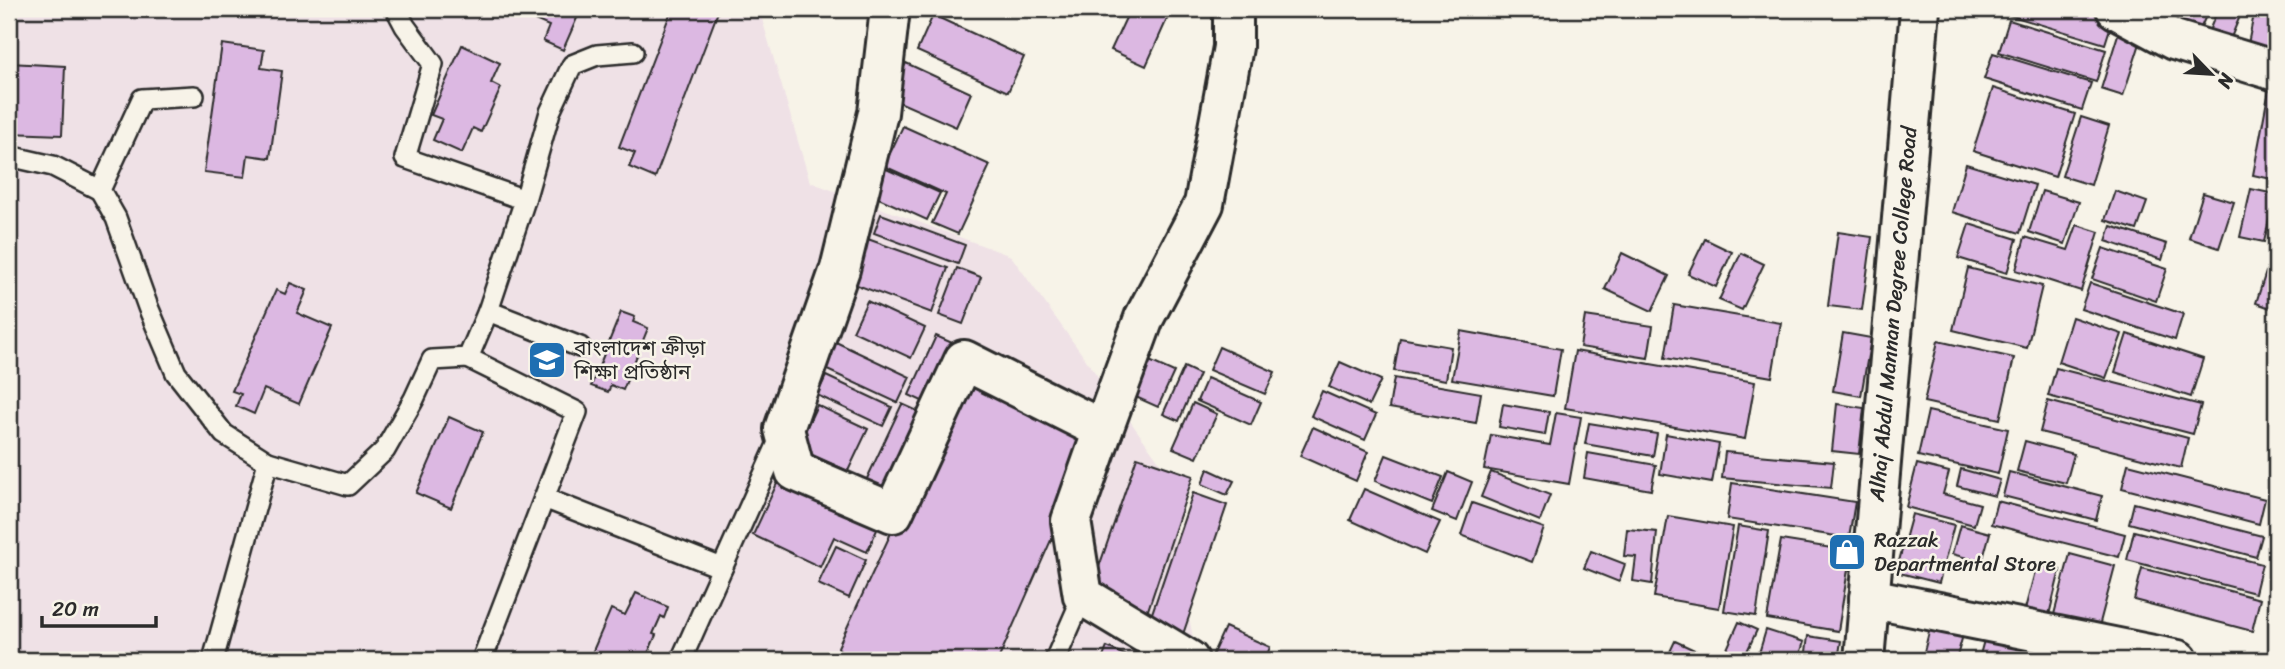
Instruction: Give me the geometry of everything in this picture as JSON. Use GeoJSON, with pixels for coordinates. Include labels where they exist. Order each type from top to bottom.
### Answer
{"type":"FeatureCollection","features":[{"type":"Feature","properties":{"kind":"street"},"geometry":{"type":"LineString","coordinates":[[890,9],[878,113],[840,270],[784,429],[795,471],[893,513],[964,360],[1103,430]]}},
{"type":"Feature","properties":{"kind":"street"},"geometry":{"type":"LineString","coordinates":[[1189,660],[1083,596],[1071,520],[1144,318],[1204,204],[1233,47],[1233,9]]}},
{"type":"Feature","properties":{"kind":"street","name":"Alhaj Abdul Mannan Degree College Road"},"geometry":{"type":"LineString","coordinates":[[1864,660],[1920,9]]}},
{"type":"Feature","properties":{"kind":"street"},"geometry":{"type":"LineString","coordinates":[[2116,9],[2174,40],[2276,71]]}},
{"type":"Feature","properties":{"kind":"street"},"geometry":{"type":"LineString","coordinates":[[1869,598],[2178,660]]}},
{"type":"Feature","properties":{"kind":"lane"},"geometry":{"type":"LineString","coordinates":[[396,9],[433,64],[405,158],[525,200]]}},
{"type":"Feature","properties":{"kind":"lane"},"geometry":{"type":"LineString","coordinates":[[468,358],[488,311],[525,200],[550,112],[572,65],[597,54],[633,52]]}},
{"type":"Feature","properties":{"kind":"lane"},"geometry":{"type":"LineString","coordinates":[[100,190],[142,99],[194,96]]}},
{"type":"Feature","properties":{"kind":"lane"},"geometry":{"type":"LineString","coordinates":[[9,156],[53,166],[100,190],[116,218],[148,307],[176,373],[224,434],[268,462],[348,485],[385,450],[414,400],[432,360],[468,358],[577,412],[482,660]]}},
{"type":"Feature","properties":{"kind":"lane"},"geometry":{"type":"LineString","coordinates":[[488,311],[580,347]]}},
{"type":"Feature","properties":{"kind":"lane"},"geometry":{"type":"LineString","coordinates":[[681,660],[784,429]]}},
{"type":"Feature","properties":{"kind":"lane"},"geometry":{"type":"LineString","coordinates":[[213,660],[268,462]]}},
{"type":"Feature","properties":{"kind":"lane"},"geometry":{"type":"LineString","coordinates":[[544,498],[722,568]]}},
{"type":"Feature","properties":{"kind":"lane"},"geometry":{"type":"LineString","coordinates":[[1055,660],[1083,596]]}},
{"type":"Feature","properties":{"kind":"shaded area","name":"বাংলাদেশ ক্রীড়া শিক্ষা প্রতিষ্ঠান"},"geometry":{"type":"Polygon","coordinates":[[[9,9],[759,9],[810,182],[1011,256],[1161,464],[1197,660],[9,660],[9,9]]]}},
{"type":"Feature","properties":{"kind":"building"},"geometry":{"type":"Polygon","coordinates":[[[524,9],[581,9],[563,50],[543,41],[549,26],[521,14],[524,9]]]}},
{"type":"Feature","properties":{"kind":"building"},"geometry":{"type":"Polygon","coordinates":[[[672,9],[719,9],[655,178],[629,167],[635,153],[619,147],[672,9]]]}},
{"type":"Feature","properties":{"kind":"building"},"geometry":{"type":"Polygon","coordinates":[[[1130,9],[1151,9],[1168,17],[1146,66],[1111,50],[1130,9]]]}},
{"type":"Feature","properties":{"kind":"building"},"geometry":{"type":"Polygon","coordinates":[[[2000,9],[2080,9],[2113,19],[2105,44],[1999,12],[2000,9]]]}},
{"type":"Feature","properties":{"kind":"building"},"geometry":{"type":"Polygon","coordinates":[[[2165,9],[2209,9],[2198,34],[2161,18],[2165,9]]]}},
{"type":"Feature","properties":{"kind":"building"},"geometry":{"type":"Polygon","coordinates":[[[2218,9],[2243,9],[2230,40],[2209,31],[2218,9]]]}},
{"type":"Feature","properties":{"kind":"building"},"geometry":{"type":"Polygon","coordinates":[[[2255,9],[2276,9],[2276,50],[2248,44],[2255,9]]]}},
{"type":"Feature","properties":{"kind":"building"},"geometry":{"type":"Polygon","coordinates":[[[933,15],[1024,57],[1008,92],[917,51],[933,15]]]}},
{"type":"Feature","properties":{"kind":"building"},"geometry":{"type":"Polygon","coordinates":[[[2009,20],[2106,50],[2096,82],[1999,52],[2009,20]]]}},
{"type":"Feature","properties":{"kind":"building"},"geometry":{"type":"Polygon","coordinates":[[[2120,28],[2143,34],[2123,96],[2101,89],[2120,28]]]}},
{"type":"Feature","properties":{"kind":"building"},"geometry":{"type":"Polygon","coordinates":[[[222,44],[264,50],[261,68],[282,71],[270,158],[248,155],[245,177],[204,172],[222,44]]]}},
{"type":"Feature","properties":{"kind":"building"},"geometry":{"type":"Polygon","coordinates":[[[462,45],[500,63],[491,83],[501,88],[481,132],[473,128],[462,153],[433,140],[442,119],[431,115],[462,45]]]}},
{"type":"Feature","properties":{"kind":"building"},"geometry":{"type":"Polygon","coordinates":[[[1993,53],[2091,83],[2082,110],[1984,79],[1993,53]]]}},
{"type":"Feature","properties":{"kind":"building"},"geometry":{"type":"Polygon","coordinates":[[[9,63],[65,66],[62,135],[9,133],[9,63]]]}},
{"type":"Feature","properties":{"kind":"building"},"geometry":{"type":"Polygon","coordinates":[[[906,63],[971,93],[956,127],[890,98],[906,63]]]}},
{"type":"Feature","properties":{"kind":"building"},"geometry":{"type":"Polygon","coordinates":[[[2271,79],[2276,80],[2276,180],[2253,175],[2271,79]]]}},
{"type":"Feature","properties":{"kind":"building"},"geometry":{"type":"Polygon","coordinates":[[[1993,88],[2075,114],[2055,177],[1973,151],[1993,88]]]}},
{"type":"Feature","properties":{"kind":"building"},"geometry":{"type":"Polygon","coordinates":[[[2081,117],[2109,126],[2091,185],[2062,176],[2081,117]]]}},
{"type":"Feature","properties":{"kind":"building"},"geometry":{"type":"Polygon","coordinates":[[[903,126],[990,165],[958,234],[932,223],[946,194],[884,166],[903,126]]]}},
{"type":"Feature","properties":{"kind":"building"},"geometry":{"type":"Polygon","coordinates":[[[1966,164],[2035,185],[2020,233],[1952,212],[1966,164]]]}},
{"type":"Feature","properties":{"kind":"building"},"geometry":{"type":"Polygon","coordinates":[[[884,168],[940,193],[927,220],[872,195],[884,168]]]}},
{"type":"Feature","properties":{"kind":"building"},"geometry":{"type":"Polygon","coordinates":[[[2251,189],[2275,194],[2264,242],[2240,237],[2251,189]]]}},
{"type":"Feature","properties":{"kind":"building"},"geometry":{"type":"Polygon","coordinates":[[[2042,191],[2079,202],[2065,244],[2029,232],[2042,191]]]}},
{"type":"Feature","properties":{"kind":"building"},"geometry":{"type":"Polygon","coordinates":[[[2115,191],[2147,202],[2137,230],[2105,220],[2115,191]]]}},
{"type":"Feature","properties":{"kind":"building"},"geometry":{"type":"Polygon","coordinates":[[[2203,193],[2234,202],[2219,248],[2189,238],[2203,193]]]}},
{"type":"Feature","properties":{"kind":"building"},"geometry":{"type":"Polygon","coordinates":[[[2276,213],[2276,255],[2268,253],[2276,213]]]}},
{"type":"Feature","properties":{"kind":"building"},"geometry":{"type":"Polygon","coordinates":[[[881,214],[965,245],[958,264],[874,233],[881,214]]]}},
{"type":"Feature","properties":{"kind":"building"},"geometry":{"type":"Polygon","coordinates":[[[1969,224],[2017,239],[2007,273],[1958,258],[1969,224]]]}},
{"type":"Feature","properties":{"kind":"building"},"geometry":{"type":"Polygon","coordinates":[[[2077,225],[2099,232],[2081,291],[2016,270],[2025,237],[2068,250],[2077,225]]]}},
{"type":"Feature","properties":{"kind":"building"},"geometry":{"type":"Polygon","coordinates":[[[2111,226],[2167,244],[2162,260],[2106,241],[2111,226]]]}},
{"type":"Feature","properties":{"kind":"building"},"geometry":{"type":"Polygon","coordinates":[[[1838,232],[1872,237],[1862,310],[1828,306],[1838,232]]]}},
{"type":"Feature","properties":{"kind":"building"},"geometry":{"type":"Polygon","coordinates":[[[865,238],[948,268],[932,313],[849,282],[865,238]]]}},
{"type":"Feature","properties":{"kind":"building"},"geometry":{"type":"Polygon","coordinates":[[[1705,239],[1732,252],[1716,287],[1688,274],[1705,239]]]}},
{"type":"Feature","properties":{"kind":"building"},"geometry":{"type":"Polygon","coordinates":[[[2103,248],[2167,269],[2156,301],[2092,279],[2103,248]]]}},
{"type":"Feature","properties":{"kind":"building"},"geometry":{"type":"Polygon","coordinates":[[[1622,253],[1669,276],[1652,311],[1605,289],[1622,253]]]}},
{"type":"Feature","properties":{"kind":"building"},"geometry":{"type":"Polygon","coordinates":[[[1741,253],[1764,264],[1742,310],[1719,300],[1741,253]]]}},
{"type":"Feature","properties":{"kind":"building"},"geometry":{"type":"Polygon","coordinates":[[[957,268],[981,277],[963,324],[939,315],[957,268]]]}},
{"type":"Feature","properties":{"kind":"building"},"geometry":{"type":"Polygon","coordinates":[[[1968,268],[2042,286],[2027,348],[1953,330],[1968,268]]]}},
{"type":"Feature","properties":{"kind":"building"},"geometry":{"type":"Polygon","coordinates":[[[2266,272],[2276,275],[2276,310],[2256,303],[2266,272]]]}},
{"type":"Feature","properties":{"kind":"building"},"geometry":{"type":"Polygon","coordinates":[[[290,283],[307,290],[297,313],[332,328],[299,404],[264,389],[254,414],[236,406],[241,394],[232,391],[276,290],[285,294],[290,283]]]}},
{"type":"Feature","properties":{"kind":"building"},"geometry":{"type":"Polygon","coordinates":[[[2090,283],[2183,314],[2175,340],[2081,309],[2090,283]]]}},
{"type":"Feature","properties":{"kind":"building"},"geometry":{"type":"Polygon","coordinates":[[[867,301],[925,328],[911,358],[853,331],[867,301]]]}},
{"type":"Feature","properties":{"kind":"building"},"geometry":{"type":"Polygon","coordinates":[[[1674,305],[1781,323],[1772,377],[1665,358],[1674,305]]]}},
{"type":"Feature","properties":{"kind":"building"},"geometry":{"type":"Polygon","coordinates":[[[621,312],[635,317],[633,322],[648,328],[623,390],[611,385],[608,392],[591,386],[621,312]]]}},
{"type":"Feature","properties":{"kind":"building"},"geometry":{"type":"Polygon","coordinates":[[[1585,316],[1653,326],[1648,358],[1580,347],[1585,316]]]}},
{"type":"Feature","properties":{"kind":"building"},"geometry":{"type":"Polygon","coordinates":[[[2072,317],[2122,334],[2106,378],[2058,362],[2072,317]]]}},
{"type":"Feature","properties":{"kind":"building"},"geometry":{"type":"Polygon","coordinates":[[[1461,331],[1561,349],[1553,396],[1452,379],[1461,331]]]}},
{"type":"Feature","properties":{"kind":"building"},"geometry":{"type":"Polygon","coordinates":[[[1843,333],[1871,338],[1861,396],[1833,391],[1843,333]]]}},
{"type":"Feature","properties":{"kind":"building"},"geometry":{"type":"Polygon","coordinates":[[[2127,334],[2203,359],[2191,397],[2115,372],[2127,334]]]}},
{"type":"Feature","properties":{"kind":"building"},"geometry":{"type":"Polygon","coordinates":[[[823,336],[910,377],[898,403],[810,362],[823,336]]]}},
{"type":"Feature","properties":{"kind":"building"},"geometry":{"type":"Polygon","coordinates":[[[936,336],[964,348],[937,408],[909,395],[936,336]]]}},
{"type":"Feature","properties":{"kind":"building"},"geometry":{"type":"Polygon","coordinates":[[[1400,338],[1451,347],[1446,380],[1394,371],[1400,338]]]}},
{"type":"Feature","properties":{"kind":"building"},"geometry":{"type":"Polygon","coordinates":[[[1938,341],[2014,358],[2000,419],[1924,402],[1938,341]]]}},
{"type":"Feature","properties":{"kind":"building"},"geometry":{"type":"Polygon","coordinates":[[[1219,347],[1275,372],[1265,394],[1209,370],[1219,347]]]}},
{"type":"Feature","properties":{"kind":"building"},"geometry":{"type":"Polygon","coordinates":[[[1575,351],[1755,382],[1745,439],[1565,408],[1575,351]]]}},
{"type":"Feature","properties":{"kind":"building"},"geometry":{"type":"Polygon","coordinates":[[[1145,359],[1174,372],[1158,407],[1129,394],[1145,359]]]}},
{"type":"Feature","properties":{"kind":"building"},"geometry":{"type":"Polygon","coordinates":[[[1340,362],[1381,380],[1369,405],[1329,387],[1340,362]]]}},
{"type":"Feature","properties":{"kind":"building"},"geometry":{"type":"Polygon","coordinates":[[[1184,367],[1199,374],[1179,421],[1163,414],[1184,367]]]}},
{"type":"Feature","properties":{"kind":"building"},"geometry":{"type":"Polygon","coordinates":[[[2056,368],[2201,405],[2193,434],[2048,396],[2056,368]]]}},
{"type":"Feature","properties":{"kind":"building"},"geometry":{"type":"Polygon","coordinates":[[[965,374],[1097,436],[998,660],[844,660],[838,647],[965,374]]]}},
{"type":"Feature","properties":{"kind":"building"},"geometry":{"type":"Polygon","coordinates":[[[826,376],[892,407],[883,426],[817,395],[826,376]]]}},
{"type":"Feature","properties":{"kind":"building"},"geometry":{"type":"Polygon","coordinates":[[[1207,378],[1261,402],[1251,425],[1197,401],[1207,378]]]}},
{"type":"Feature","properties":{"kind":"building"},"geometry":{"type":"Polygon","coordinates":[[[1394,378],[1481,393],[1476,423],[1389,408],[1394,378]]]}},
{"type":"Feature","properties":{"kind":"building"},"geometry":{"type":"Polygon","coordinates":[[[1322,391],[1376,415],[1365,440],[1311,416],[1322,391]]]}},
{"type":"Feature","properties":{"kind":"building"},"geometry":{"type":"Polygon","coordinates":[[[2048,401],[2188,438],[2181,468],[2040,432],[2048,401]]]}},
{"type":"Feature","properties":{"kind":"building"},"geometry":{"type":"Polygon","coordinates":[[[1193,403],[1217,414],[1197,458],[1173,448],[1193,403]]]}},
{"type":"Feature","properties":{"kind":"building"},"geometry":{"type":"Polygon","coordinates":[[[902,404],[931,417],[893,498],[864,485],[902,404]]]}},
{"type":"Feature","properties":{"kind":"building"},"geometry":{"type":"Polygon","coordinates":[[[1503,404],[1549,412],[1545,435],[1499,427],[1503,404]]]}},
{"type":"Feature","properties":{"kind":"building"},"geometry":{"type":"Polygon","coordinates":[[[1837,404],[1864,408],[1859,454],[1832,451],[1837,404]]]}},
{"type":"Feature","properties":{"kind":"building"},"geometry":{"type":"Polygon","coordinates":[[[817,405],[868,429],[848,471],[797,448],[817,405]]]}},
{"type":"Feature","properties":{"kind":"building"},"geometry":{"type":"Polygon","coordinates":[[[1928,411],[2008,429],[1998,474],[1918,456],[1928,411]]]}},
{"type":"Feature","properties":{"kind":"building"},"geometry":{"type":"Polygon","coordinates":[[[1556,413],[1581,417],[1569,484],[1484,469],[1491,435],[1550,445],[1556,413]]]}},
{"type":"Feature","properties":{"kind":"building"},"geometry":{"type":"Polygon","coordinates":[[[449,417],[483,432],[451,508],[416,493],[449,417]]]}},
{"type":"Feature","properties":{"kind":"building"},"geometry":{"type":"Polygon","coordinates":[[[1589,423],[1657,434],[1653,456],[1585,444],[1589,423]]]}},
{"type":"Feature","properties":{"kind":"building"},"geometry":{"type":"Polygon","coordinates":[[[1313,427],[1368,452],[1356,481],[1300,456],[1313,427]]]}},
{"type":"Feature","properties":{"kind":"building"},"geometry":{"type":"Polygon","coordinates":[[[1666,434],[1719,444],[1712,483],[1660,474],[1666,434]]]}},
{"type":"Feature","properties":{"kind":"building"},"geometry":{"type":"Polygon","coordinates":[[[2025,441],[2074,454],[2066,483],[2017,471],[2025,441]]]}},
{"type":"Feature","properties":{"kind":"building"},"geometry":{"type":"Polygon","coordinates":[[[1725,452],[1834,462],[1831,488],[1722,478],[1725,452]]]}},
{"type":"Feature","properties":{"kind":"building"},"geometry":{"type":"Polygon","coordinates":[[[1588,453],[1656,465],[1651,490],[1584,478],[1588,453]]]}},
{"type":"Feature","properties":{"kind":"building"},"geometry":{"type":"Polygon","coordinates":[[[1386,455],[1443,477],[1432,504],[1375,481],[1386,455]]]}},
{"type":"Feature","properties":{"kind":"building"},"geometry":{"type":"Polygon","coordinates":[[[1137,457],[1193,476],[1148,610],[1091,590],[1137,457]]]}},
{"type":"Feature","properties":{"kind":"building"},"geometry":{"type":"Polygon","coordinates":[[[1917,464],[1949,472],[1943,494],[1980,504],[1974,525],[1906,507],[1917,464]]]}},
{"type":"Feature","properties":{"kind":"building"},"geometry":{"type":"Polygon","coordinates":[[[2128,464],[2265,499],[2259,524],[2122,488],[2128,464]]]}},
{"type":"Feature","properties":{"kind":"building"},"geometry":{"type":"Polygon","coordinates":[[[1208,469],[1234,481],[1227,495],[1202,484],[1208,469]]]}},
{"type":"Feature","properties":{"kind":"building"},"geometry":{"type":"Polygon","coordinates":[[[1961,469],[2000,480],[1995,496],[1957,486],[1961,469]]]}},
{"type":"Feature","properties":{"kind":"building"},"geometry":{"type":"Polygon","coordinates":[[[1448,472],[1472,482],[1457,521],[1432,511],[1448,472]]]}},
{"type":"Feature","properties":{"kind":"building"},"geometry":{"type":"Polygon","coordinates":[[[1491,472],[1550,495],[1540,521],[1481,497],[1491,472]]]}},
{"type":"Feature","properties":{"kind":"building"},"geometry":{"type":"Polygon","coordinates":[[[2009,472],[2102,496],[2096,520],[2003,496],[2009,472]]]}},
{"type":"Feature","properties":{"kind":"building"},"geometry":{"type":"Polygon","coordinates":[[[780,477],[880,523],[867,552],[834,537],[820,567],[753,535],[780,477]]]}},
{"type":"Feature","properties":{"kind":"building"},"geometry":{"type":"Polygon","coordinates":[[[1732,483],[1855,502],[1849,538],[1727,519],[1732,483]]]}},
{"type":"Feature","properties":{"kind":"building"},"geometry":{"type":"Polygon","coordinates":[[[1364,489],[1440,522],[1425,554],[1350,520],[1364,489]]]}},
{"type":"Feature","properties":{"kind":"building"},"geometry":{"type":"Polygon","coordinates":[[[1193,493],[1227,505],[1180,643],[1146,631],[1193,493]]]}},
{"type":"Feature","properties":{"kind":"building"},"geometry":{"type":"Polygon","coordinates":[[[1997,501],[2125,534],[2119,557],[1991,524],[1997,501]]]}},
{"type":"Feature","properties":{"kind":"building"},"geometry":{"type":"Polygon","coordinates":[[[1472,503],[1544,528],[1532,562],[1461,535],[1472,503]]]}},
{"type":"Feature","properties":{"kind":"building"},"geometry":{"type":"Polygon","coordinates":[[[2134,503],[2262,536],[2256,557],[2129,523],[2134,503]]]}},
{"type":"Feature","properties":{"kind":"building"},"geometry":{"type":"Polygon","coordinates":[[[1912,514],[1954,525],[1939,583],[1896,572],[1912,514]]]}},
{"type":"Feature","properties":{"kind":"building"},"geometry":{"type":"Polygon","coordinates":[[[1668,516],[1733,527],[1719,608],[1654,597],[1668,516]]]}},
{"type":"Feature","properties":{"kind":"building"},"geometry":{"type":"Polygon","coordinates":[[[1960,525],[1990,533],[1982,562],[1952,554],[1960,525]]]}},
{"type":"Feature","properties":{"kind":"building"},"geometry":{"type":"Polygon","coordinates":[[[1738,526],[1769,531],[1756,616],[1724,611],[1738,526]]]}},
{"type":"Feature","properties":{"kind":"building"},"geometry":{"type":"Polygon","coordinates":[[[1627,529],[1657,532],[1652,584],[1633,581],[1636,557],[1624,556],[1627,529]]]}},
{"type":"Feature","properties":{"kind":"building"},"geometry":{"type":"Polygon","coordinates":[[[2134,531],[2262,564],[2255,593],[2127,560],[2134,531]]]}},
{"type":"Feature","properties":{"kind":"building"},"geometry":{"type":"Polygon","coordinates":[[[1781,540],[1851,551],[1838,631],[1767,619],[1781,540]]]}},
{"type":"Feature","properties":{"kind":"building"},"geometry":{"type":"Polygon","coordinates":[[[836,546],[866,560],[849,598],[818,584],[836,546]]]}},
{"type":"Feature","properties":{"kind":"building"},"geometry":{"type":"Polygon","coordinates":[[[1591,551],[1625,564],[1619,582],[1584,568],[1591,551]]]}},
{"type":"Feature","properties":{"kind":"building"},"geometry":{"type":"Polygon","coordinates":[[[2070,554],[2115,566],[2097,634],[2052,622],[2070,554]]]}},
{"type":"Feature","properties":{"kind":"building"},"geometry":{"type":"Polygon","coordinates":[[[2037,564],[2060,570],[2049,615],[2025,609],[2037,564]]]}},
{"type":"Feature","properties":{"kind":"building"},"geometry":{"type":"Polygon","coordinates":[[[2142,568],[2260,599],[2252,631],[2134,600],[2142,568]]]}},
{"type":"Feature","properties":{"kind":"building"},"geometry":{"type":"Polygon","coordinates":[[[636,593],[668,607],[653,634],[656,635],[645,660],[589,660],[611,609],[625,615],[636,593]]]}},
{"type":"Feature","properties":{"kind":"building"},"geometry":{"type":"Polygon","coordinates":[[[1932,620],[1965,628],[1956,660],[1922,660],[1932,620]]]}},
{"type":"Feature","properties":{"kind":"building"},"geometry":{"type":"Polygon","coordinates":[[[1739,622],[1757,630],[1743,660],[1722,660],[1739,622]]]}},
{"type":"Feature","properties":{"kind":"building"},"geometry":{"type":"Polygon","coordinates":[[[1225,627],[1270,647],[1265,660],[1210,660],[1225,627]]]}},
{"type":"Feature","properties":{"kind":"building"},"geometry":{"type":"Polygon","coordinates":[[[1987,629],[2051,645],[2047,660],[1999,660],[1980,655],[1987,629]]]}},
{"type":"Feature","properties":{"kind":"building"},"geometry":{"type":"Polygon","coordinates":[[[1766,630],[1804,642],[1798,660],[1757,660],[1766,630]]]}},
{"type":"Feature","properties":{"kind":"building"},"geometry":{"type":"Polygon","coordinates":[[[1808,636],[1841,641],[1838,660],[1805,660],[1808,636]]]}},
{"type":"Feature","properties":{"kind":"building"},"geometry":{"type":"Polygon","coordinates":[[[1675,641],[1716,660],[1666,660],[1675,641]]]}},
{"type":"Feature","properties":{"kind":"building"},"geometry":{"type":"Polygon","coordinates":[[[1107,647],[1136,660],[1102,660],[1107,647]]]}},
{"type":"Feature","properties":{"kind":"place","name":"বাংলাদেশ ক্রীড়া শিক্ষা প্রতিষ্ঠান"},"geometry":{"type":"Point","coordinates":[547,360]}},
{"type":"Feature","properties":{"kind":"place","name":"Razzak Departmental Store"},"geometry":{"type":"Point","coordinates":[1847,552]}}]}
